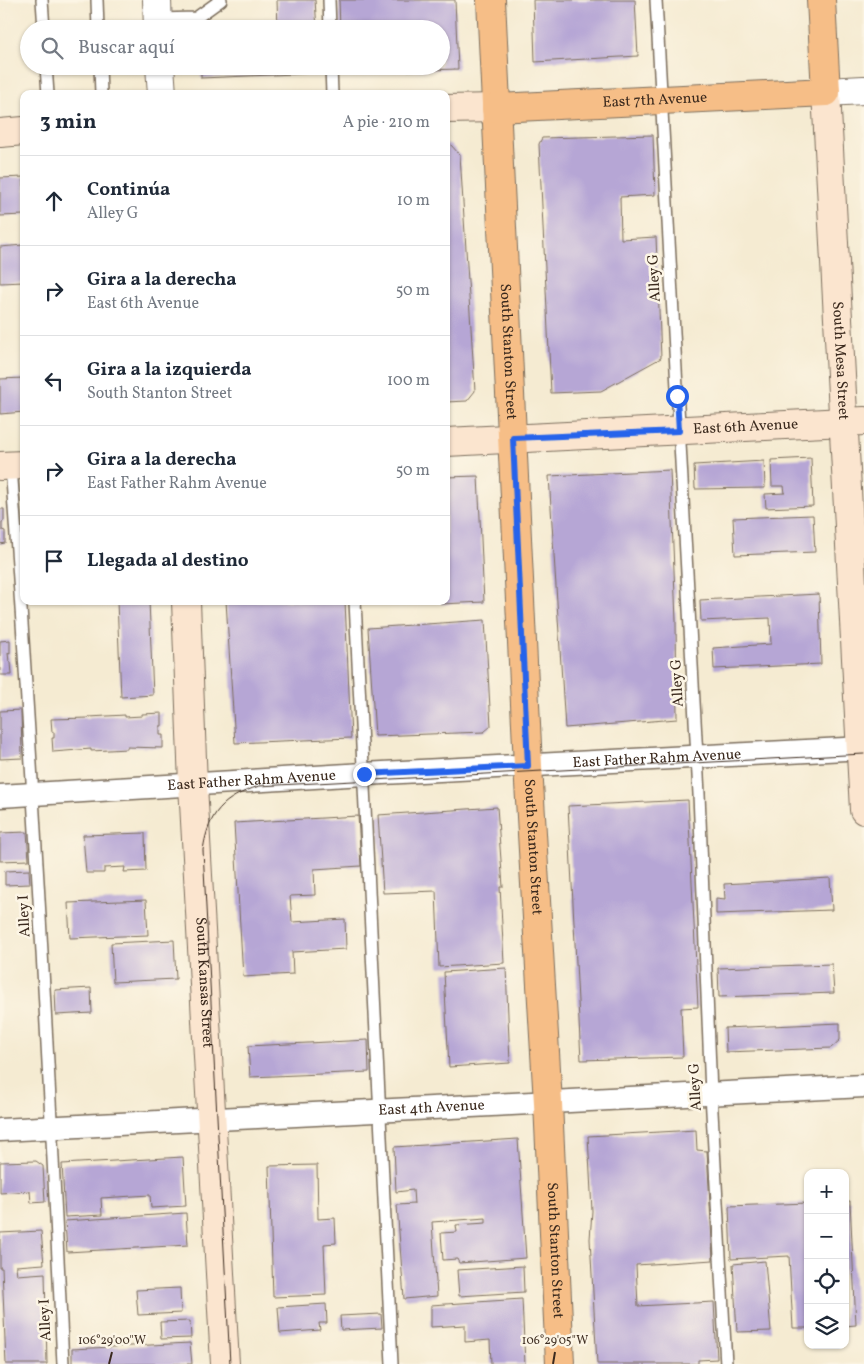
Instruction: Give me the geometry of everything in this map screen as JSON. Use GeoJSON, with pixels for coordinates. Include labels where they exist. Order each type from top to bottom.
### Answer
{"type":"FeatureCollection","features":[{"type":"Feature","properties":{"kind":"main road","name":"South Stanton Street"},"geometry":{"type":"LineString","coordinates":[[491,0],[528,766],[548,1103],[560,1364]]}},
{"type":"Feature","properties":{"kind":"main road","name":"South Mesa Street"},"geometry":{"type":"LineString","coordinates":[[821,0],[826,92],[854,421],[864,810]]}},
{"type":"Feature","properties":{"kind":"main road","name":"East 7th Avenue"},"geometry":{"type":"LineString","coordinates":[[450,109],[826,92]]}},
{"type":"Feature","properties":{"kind":"main road"},"geometry":{"type":"LineString","coordinates":[[0,133],[20,131]]}},
{"type":"Feature","properties":{"kind":"main road","name":"East 6th Avenue"},"geometry":{"type":"LineString","coordinates":[[450,442],[854,421]]}},
{"type":"Feature","properties":{"kind":"main road","name":"South Kansas Street"},"geometry":{"type":"LineString","coordinates":[[186,605],[193,785],[225,1364]]}},
{"type":"Feature","properties":{"kind":"street"},"geometry":{"type":"LineString","coordinates":[[161,75],[162,90]]}},
{"type":"Feature","properties":{"kind":"street","name":"East 7th Avenue"},"geometry":{"type":"LineString","coordinates":[[826,92],[864,90]]}},
{"type":"Feature","properties":{"kind":"street","name":"East Father Rahm Avenue"},"geometry":{"type":"LineString","coordinates":[[0,796],[364,774],[863,748]]}},
{"type":"Feature","properties":{"kind":"street","name":"East 4th Avenue"},"geometry":{"type":"LineString","coordinates":[[0,1130],[864,1086]]}},
{"type":"Feature","properties":{"kind":"lane"},"geometry":{"type":"LineString","coordinates":[[42,0],[43,20]]}},
{"type":"Feature","properties":{"kind":"lane"},"geometry":{"type":"LineString","coordinates":[[97,0],[98,20]]}},
{"type":"Feature","properties":{"kind":"lane"},"geometry":{"type":"LineString","coordinates":[[158,16],[196,18],[220,0]]}},
{"type":"Feature","properties":{"kind":"lane"},"geometry":{"type":"LineString","coordinates":[[329,0],[330,20]]}},
{"type":"Feature","properties":{"kind":"lane","name":"Alley G"},"geometry":{"type":"LineString","coordinates":[[656,0],[697,757],[711,1094],[726,1364]]}},
{"type":"Feature","properties":{"kind":"lane"},"geometry":{"type":"LineString","coordinates":[[47,75],[48,90]]}},
{"type":"Feature","properties":{"kind":"lane"},"geometry":{"type":"LineString","coordinates":[[101,75],[102,90]]}},
{"type":"Feature","properties":{"kind":"lane"},"geometry":{"type":"LineString","coordinates":[[331,75],[332,90]]}},
{"type":"Feature","properties":{"kind":"lane","name":"Alley I"},"geometry":{"type":"LineString","coordinates":[[12,466],[20,585]]}},
{"type":"Feature","properties":{"kind":"lane","name":"Alley I"},"geometry":{"type":"LineString","coordinates":[[21,605],[34,794],[63,1364]]}},
{"type":"Feature","properties":{"kind":"lane"},"geometry":{"type":"LineString","coordinates":[[355,605],[392,1364]]}},
{"type":"Feature","properties":{"kind":"building"},"geometry":{"type":"Polygon","coordinates":[[[277,0],[315,0],[316,20],[278,20],[277,0]]]}},
{"type":"Feature","properties":{"kind":"building"},"geometry":{"type":"Polygon","coordinates":[[[339,0],[455,0],[458,69],[450,69],[450,20],[340,20],[339,0]]]}},
{"type":"Feature","properties":{"kind":"building"},"geometry":{"type":"Polygon","coordinates":[[[533,0],[635,0],[638,56],[535,62],[533,0]]]}},
{"type":"Feature","properties":{"kind":"building"},"geometry":{"type":"Polygon","coordinates":[[[201,75],[272,75],[201,78],[201,75]]]}},
{"type":"Feature","properties":{"kind":"building"},"geometry":{"type":"Polygon","coordinates":[[[653,135],[655,195],[620,197],[621,239],[656,237],[661,358],[601,391],[551,393],[539,144],[542,138],[653,135]]]}},
{"type":"Feature","properties":{"kind":"building"},"geometry":{"type":"Polygon","coordinates":[[[450,144],[460,155],[475,391],[467,401],[450,402],[450,144]]]}},
{"type":"Feature","properties":{"kind":"building"},"geometry":{"type":"Polygon","coordinates":[[[20,177],[20,215],[0,216],[0,178],[20,177]]]}},
{"type":"Feature","properties":{"kind":"building"},"geometry":{"type":"Polygon","coordinates":[[[20,245],[20,282],[0,283],[0,247],[20,245]]]}},
{"type":"Feature","properties":{"kind":"building"},"geometry":{"type":"Polygon","coordinates":[[[20,378],[20,412],[0,414],[0,379],[20,378]]]}},
{"type":"Feature","properties":{"kind":"building"},"geometry":{"type":"Polygon","coordinates":[[[811,458],[813,506],[766,508],[765,494],[785,493],[784,486],[772,486],[771,460],[811,458]]]}},
{"type":"Feature","properties":{"kind":"building"},"geometry":{"type":"Polygon","coordinates":[[[764,461],[765,488],[695,489],[694,465],[764,461]]]}},
{"type":"Feature","properties":{"kind":"building"},"geometry":{"type":"Polygon","coordinates":[[[670,470],[676,621],[677,719],[565,728],[549,476],[670,470]]]}},
{"type":"Feature","properties":{"kind":"building"},"geometry":{"type":"Polygon","coordinates":[[[478,476],[484,602],[450,604],[450,477],[478,476]]]}},
{"type":"Feature","properties":{"kind":"building"},"geometry":{"type":"Polygon","coordinates":[[[0,509],[4,509],[2,530],[5,531],[5,543],[0,544],[0,509]]]}},
{"type":"Feature","properties":{"kind":"building"},"geometry":{"type":"Polygon","coordinates":[[[813,515],[815,552],[735,555],[733,518],[813,515]]]}},
{"type":"Feature","properties":{"kind":"building"},"geometry":{"type":"Polygon","coordinates":[[[819,594],[821,664],[714,669],[713,648],[771,644],[770,618],[701,621],[700,600],[819,594]]]}},
{"type":"Feature","properties":{"kind":"building"},"geometry":{"type":"Polygon","coordinates":[[[117,605],[149,605],[153,695],[121,697],[117,605]]]}},
{"type":"Feature","properties":{"kind":"building"},"geometry":{"type":"Polygon","coordinates":[[[226,605],[345,605],[351,738],[235,743],[226,605]]]}},
{"type":"Feature","properties":{"kind":"building"},"geometry":{"type":"Polygon","coordinates":[[[485,620],[491,726],[484,732],[375,736],[368,628],[485,620]]]}},
{"type":"Feature","properties":{"kind":"building"},"geometry":{"type":"Polygon","coordinates":[[[10,640],[10,654],[8,653],[12,675],[0,675],[0,641],[10,640]]]}},
{"type":"Feature","properties":{"kind":"building"},"geometry":{"type":"Polygon","coordinates":[[[21,710],[22,758],[0,759],[0,711],[21,710]]]}},
{"type":"Feature","properties":{"kind":"building"},"geometry":{"type":"Polygon","coordinates":[[[162,713],[160,735],[163,735],[163,748],[127,747],[127,749],[53,752],[52,738],[54,738],[54,732],[52,732],[51,719],[125,715],[125,717],[162,713]]]}},
{"type":"Feature","properties":{"kind":"building"},"geometry":{"type":"Polygon","coordinates":[[[688,800],[698,1007],[681,1008],[683,1057],[581,1060],[568,806],[688,800]]]}},
{"type":"Feature","properties":{"kind":"building"},"geometry":{"type":"Polygon","coordinates":[[[497,807],[503,887],[500,887],[504,963],[439,967],[436,891],[383,893],[378,815],[497,807]]]}},
{"type":"Feature","properties":{"kind":"building"},"geometry":{"type":"Polygon","coordinates":[[[358,816],[361,866],[314,869],[315,895],[290,896],[292,922],[345,919],[346,949],[292,952],[293,974],[243,977],[234,823],[358,816]]]}},
{"type":"Feature","properties":{"kind":"building"},"geometry":{"type":"Polygon","coordinates":[[[27,832],[29,860],[0,861],[0,833],[27,832]]]}},
{"type":"Feature","properties":{"kind":"building"},"geometry":{"type":"Polygon","coordinates":[[[145,833],[146,871],[124,872],[125,867],[104,868],[104,873],[86,873],[83,835],[145,833]]]}},
{"type":"Feature","properties":{"kind":"building"},"geometry":{"type":"Polygon","coordinates":[[[29,870],[30,884],[5,885],[5,871],[29,870]]]}},
{"type":"Feature","properties":{"kind":"building"},"geometry":{"type":"Polygon","coordinates":[[[830,878],[832,910],[716,914],[716,898],[725,899],[724,884],[830,878]]]}},
{"type":"Feature","properties":{"kind":"building"},"geometry":{"type":"Polygon","coordinates":[[[146,900],[148,935],[70,938],[68,903],[146,900]]]}},
{"type":"Feature","properties":{"kind":"building"},"geometry":{"type":"Polygon","coordinates":[[[174,940],[176,979],[113,982],[111,943],[174,940]]]}},
{"type":"Feature","properties":{"kind":"building"},"geometry":{"type":"Polygon","coordinates":[[[832,964],[834,993],[719,997],[718,968],[832,964]]]}},
{"type":"Feature","properties":{"kind":"building"},"geometry":{"type":"Polygon","coordinates":[[[506,968],[510,1063],[449,1067],[444,972],[506,968]]]}},
{"type":"Feature","properties":{"kind":"building"},"geometry":{"type":"Polygon","coordinates":[[[91,988],[92,1013],[56,1015],[55,990],[91,988]]]}},
{"type":"Feature","properties":{"kind":"building"},"geometry":{"type":"Polygon","coordinates":[[[840,1023],[840,1040],[831,1048],[726,1052],[725,1028],[840,1023]]]}},
{"type":"Feature","properties":{"kind":"building"},"geometry":{"type":"Polygon","coordinates":[[[368,1040],[369,1072],[250,1077],[248,1046],[368,1040]]]}},
{"type":"Feature","properties":{"kind":"building"},"geometry":{"type":"Polygon","coordinates":[[[696,1130],[697,1150],[707,1151],[713,1260],[636,1265],[638,1306],[714,1302],[717,1359],[698,1360],[698,1364],[597,1364],[590,1239],[592,1211],[588,1136],[696,1130]]]}},
{"type":"Feature","properties":{"kind":"building"},"geometry":{"type":"Polygon","coordinates":[[[518,1139],[526,1258],[459,1263],[457,1259],[443,1260],[441,1233],[457,1232],[456,1225],[486,1223],[486,1218],[432,1222],[437,1296],[404,1299],[397,1205],[414,1204],[413,1190],[396,1192],[394,1147],[518,1139]]]}},
{"type":"Feature","properties":{"kind":"building"},"geometry":{"type":"Polygon","coordinates":[[[183,1157],[186,1206],[151,1208],[150,1195],[101,1198],[102,1215],[65,1217],[62,1164],[183,1157]]]}},
{"type":"Feature","properties":{"kind":"building"},"geometry":{"type":"Polygon","coordinates":[[[36,1161],[43,1166],[45,1202],[31,1203],[30,1191],[0,1193],[0,1162],[36,1161]]]}},
{"type":"Feature","properties":{"kind":"building"},"geometry":{"type":"Polygon","coordinates":[[[317,1165],[318,1219],[335,1218],[336,1243],[324,1244],[326,1295],[273,1297],[269,1166],[317,1165]]]}},
{"type":"Feature","properties":{"kind":"building"},"geometry":{"type":"Polygon","coordinates":[[[849,1201],[850,1201],[856,1325],[849,1326],[849,1201]]]}},
{"type":"Feature","properties":{"kind":"building"},"geometry":{"type":"Polygon","coordinates":[[[804,1203],[804,1328],[793,1328],[789,1256],[731,1259],[729,1206],[804,1203]]]}},
{"type":"Feature","properties":{"kind":"building"},"geometry":{"type":"Polygon","coordinates":[[[186,1213],[188,1245],[67,1252],[65,1221],[186,1213]]]}},
{"type":"Feature","properties":{"kind":"building"},"geometry":{"type":"Polygon","coordinates":[[[41,1231],[44,1264],[16,1266],[17,1275],[45,1273],[47,1364],[6,1364],[2,1268],[0,1268],[0,1233],[41,1231]]]}},
{"type":"Feature","properties":{"kind":"building"},"geometry":{"type":"Polygon","coordinates":[[[765,1261],[771,1331],[737,1332],[733,1264],[765,1261]]]}},
{"type":"Feature","properties":{"kind":"building"},"geometry":{"type":"Polygon","coordinates":[[[523,1266],[524,1292],[459,1296],[457,1270],[523,1266]]]}},
{"type":"Feature","properties":{"kind":"building"},"geometry":{"type":"Polygon","coordinates":[[[180,1288],[181,1313],[138,1315],[136,1290],[180,1288]]]}},
{"type":"Feature","properties":{"kind":"building"},"geometry":{"type":"Polygon","coordinates":[[[522,1299],[525,1364],[491,1364],[490,1340],[465,1342],[465,1325],[431,1327],[431,1305],[522,1299]]]}},
{"type":"Feature","properties":{"kind":"building"},"geometry":{"type":"Polygon","coordinates":[[[326,1304],[327,1323],[319,1323],[320,1330],[280,1333],[278,1307],[326,1304]]]}},
{"type":"Feature","properties":{"kind":"building"},"geometry":{"type":"Polygon","coordinates":[[[381,1314],[382,1328],[341,1330],[340,1316],[381,1314]]]}},
{"type":"Feature","properties":{"kind":"building"},"geometry":{"type":"Polygon","coordinates":[[[190,1321],[191,1338],[161,1339],[160,1322],[190,1321]]]}},
{"type":"Feature","properties":{"kind":"building"},"geometry":{"type":"Polygon","coordinates":[[[190,1343],[192,1364],[72,1364],[72,1349],[190,1343]]]}},
{"type":"Feature","properties":{"kind":"tram line"},"geometry":{"type":"LineString","coordinates":[[230,1364],[203,850],[209,826],[220,808],[236,796],[259,786],[864,754]]}},
{"type":"Feature","properties":{"kind":"route"},"geometry":{"type":"LineString","coordinates":[[364,774],[528,766],[513,438],[679,431],[677,396]]}}]}
